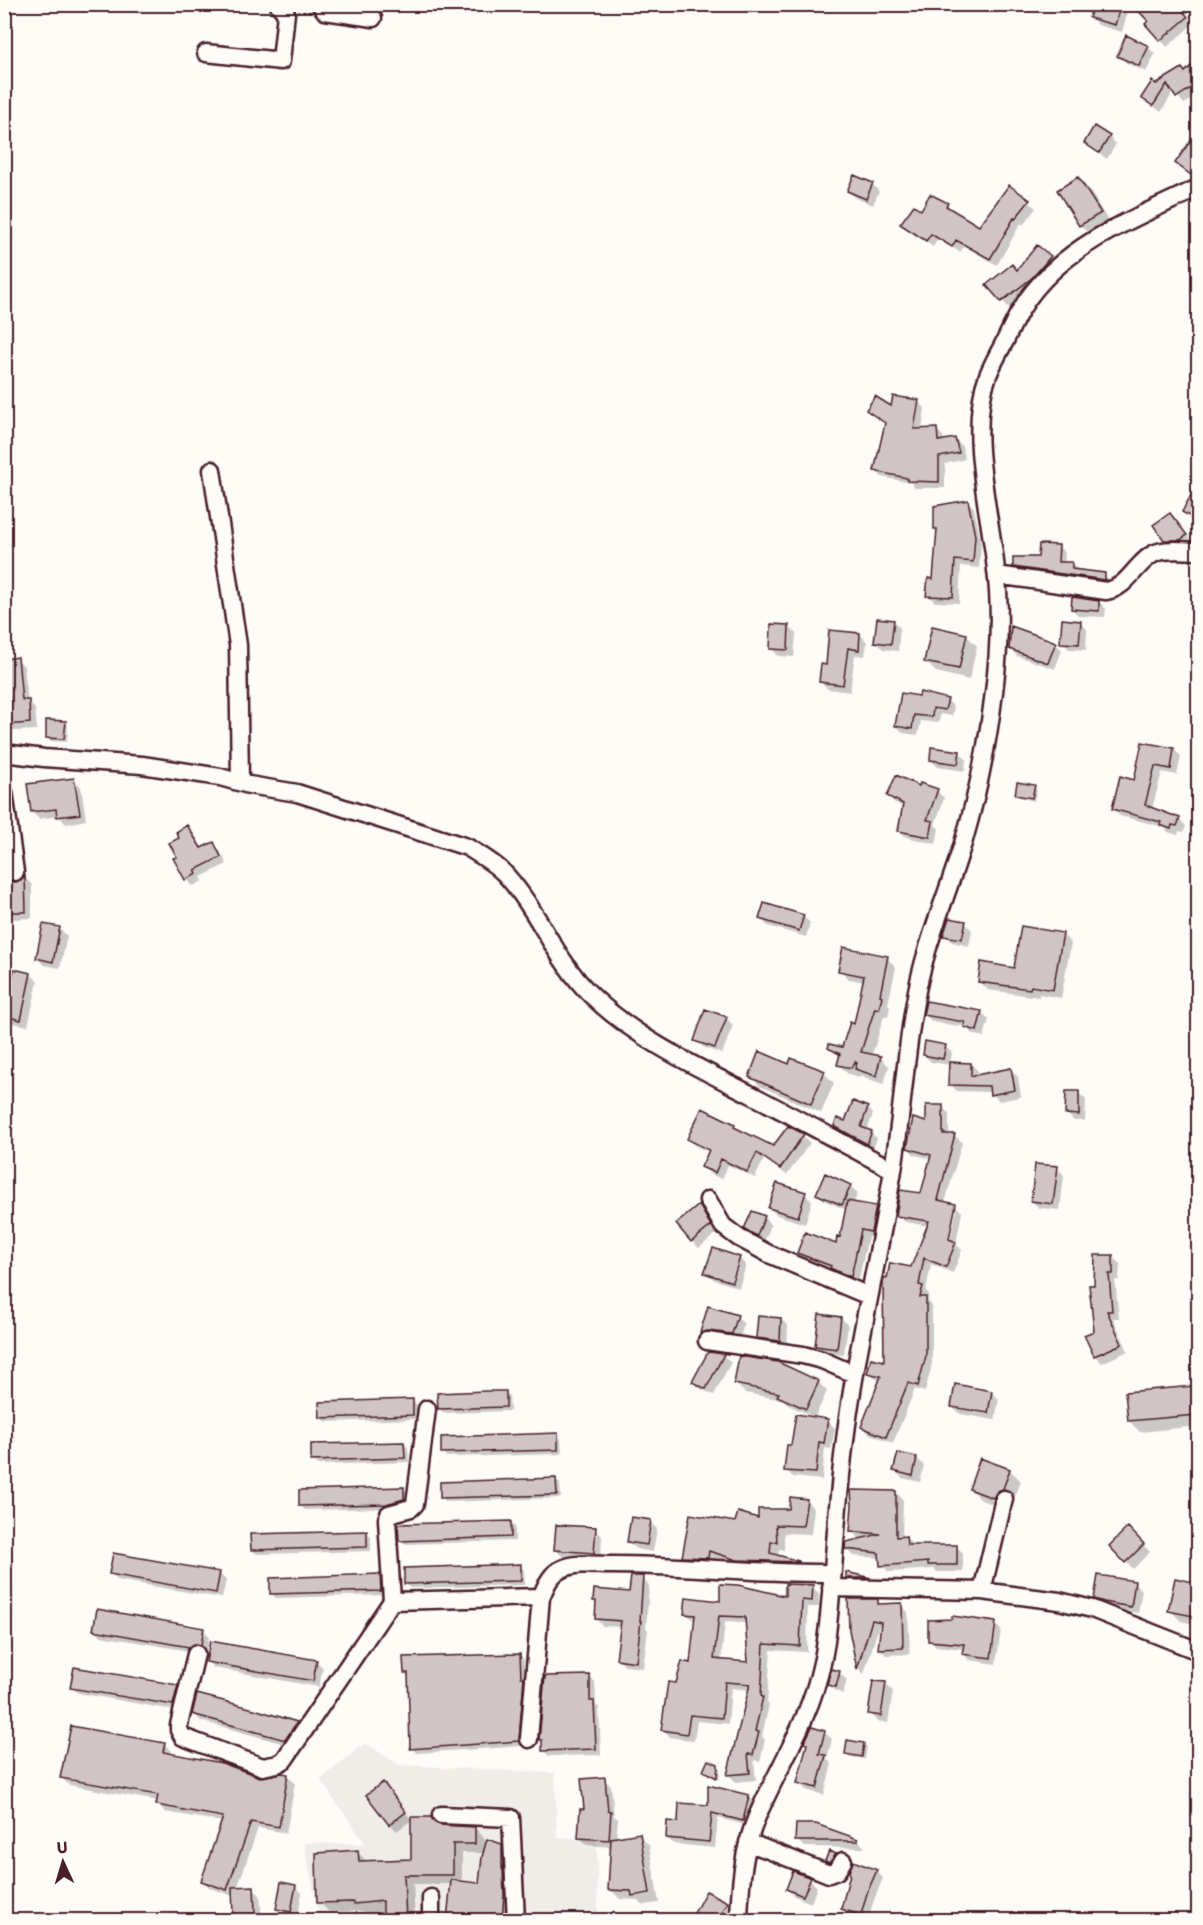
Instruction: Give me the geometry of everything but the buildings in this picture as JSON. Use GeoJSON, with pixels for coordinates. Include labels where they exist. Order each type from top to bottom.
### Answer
{"type":"FeatureCollection","features":[{"type":"Feature","properties":{"kind":"street"},"geometry":{"type":"LineString","coordinates":[[206,53],[281,61],[286,13],[278,4]]}},
{"type":"Feature","properties":{"kind":"street"},"geometry":{"type":"LineString","coordinates":[[320,4],[325,11],[373,18]]}},
{"type":"Feature","properties":{"kind":"street"},"geometry":{"type":"LineString","coordinates":[[739,1920],[743,1868],[748,1842],[756,1819],[798,1734],[821,1667],[826,1642],[843,1452],[854,1374],[893,1170],[914,1005],[921,968],[972,811],[994,693],[999,613],[997,575],[979,438],[979,411],[983,391],[989,371],[1020,310],[1052,271],[1080,248],[1129,220],[1198,188]]}},
{"type":"Feature","properties":{"kind":"street"},"geometry":{"type":"LineString","coordinates":[[212,470],[238,645],[244,783]]}},
{"type":"Feature","properties":{"kind":"street"},"geometry":{"type":"LineString","coordinates":[[997,575],[1106,591],[1118,588],[1145,559],[1156,553],[1167,550],[1198,551]]}},
{"type":"Feature","properties":{"kind":"street"},"geometry":{"type":"LineString","coordinates":[[4,753],[142,765],[220,777],[297,793],[467,848],[488,860],[504,874],[572,974],[591,996],[622,1020],[649,1040],[686,1061],[893,1170]]}},
{"type":"Feature","properties":{"kind":"street"},"geometry":{"type":"LineString","coordinates":[[4,792],[15,872]]}},
{"type":"Feature","properties":{"kind":"street"},"geometry":{"type":"LineString","coordinates":[[708,1200],[723,1226],[739,1238],[769,1254],[869,1296]]}},
{"type":"Feature","properties":{"kind":"street"},"geometry":{"type":"LineString","coordinates":[[707,1341],[822,1360],[854,1374]]}},
{"type":"Feature","properties":{"kind":"street"},"geometry":{"type":"LineString","coordinates":[[196,1654],[179,1725],[180,1734],[186,1739],[263,1767],[284,1760],[392,1601],[387,1519],[389,1514],[411,1508],[415,1504],[428,1409]]}},
{"type":"Feature","properties":{"kind":"street"},"geometry":{"type":"LineString","coordinates":[[982,1591],[1004,1499]]}},
{"type":"Feature","properties":{"kind":"street"},"geometry":{"type":"LineString","coordinates":[[529,1739],[541,1598],[554,1573],[564,1567],[632,1565],[788,1573],[832,1580],[982,1591],[1059,1601],[1092,1610],[1198,1652]]}},
{"type":"Feature","properties":{"kind":"street"},"geometry":{"type":"LineString","coordinates":[[392,1601],[541,1598]]}},
{"type":"Feature","properties":{"kind":"street"},"geometry":{"type":"LineString","coordinates":[[441,1815],[511,1818],[516,1920]]}},
{"type":"Feature","properties":{"kind":"street"},"geometry":{"type":"LineString","coordinates":[[748,1842],[829,1874],[837,1871],[843,1861]]}},
{"type":"Feature","properties":{"kind":"street"},"geometry":{"type":"LineString","coordinates":[[431,1898],[431,1920]]}},
{"type":"Feature","properties":{"kind":"shaded area"},"geometry":{"type":"Polygon","coordinates":[[[365,1743],[399,1765],[555,1773],[557,1837],[597,1840],[598,1920],[329,1920],[319,1917],[304,1843],[366,1844],[320,1780],[365,1743]]]}}]}
